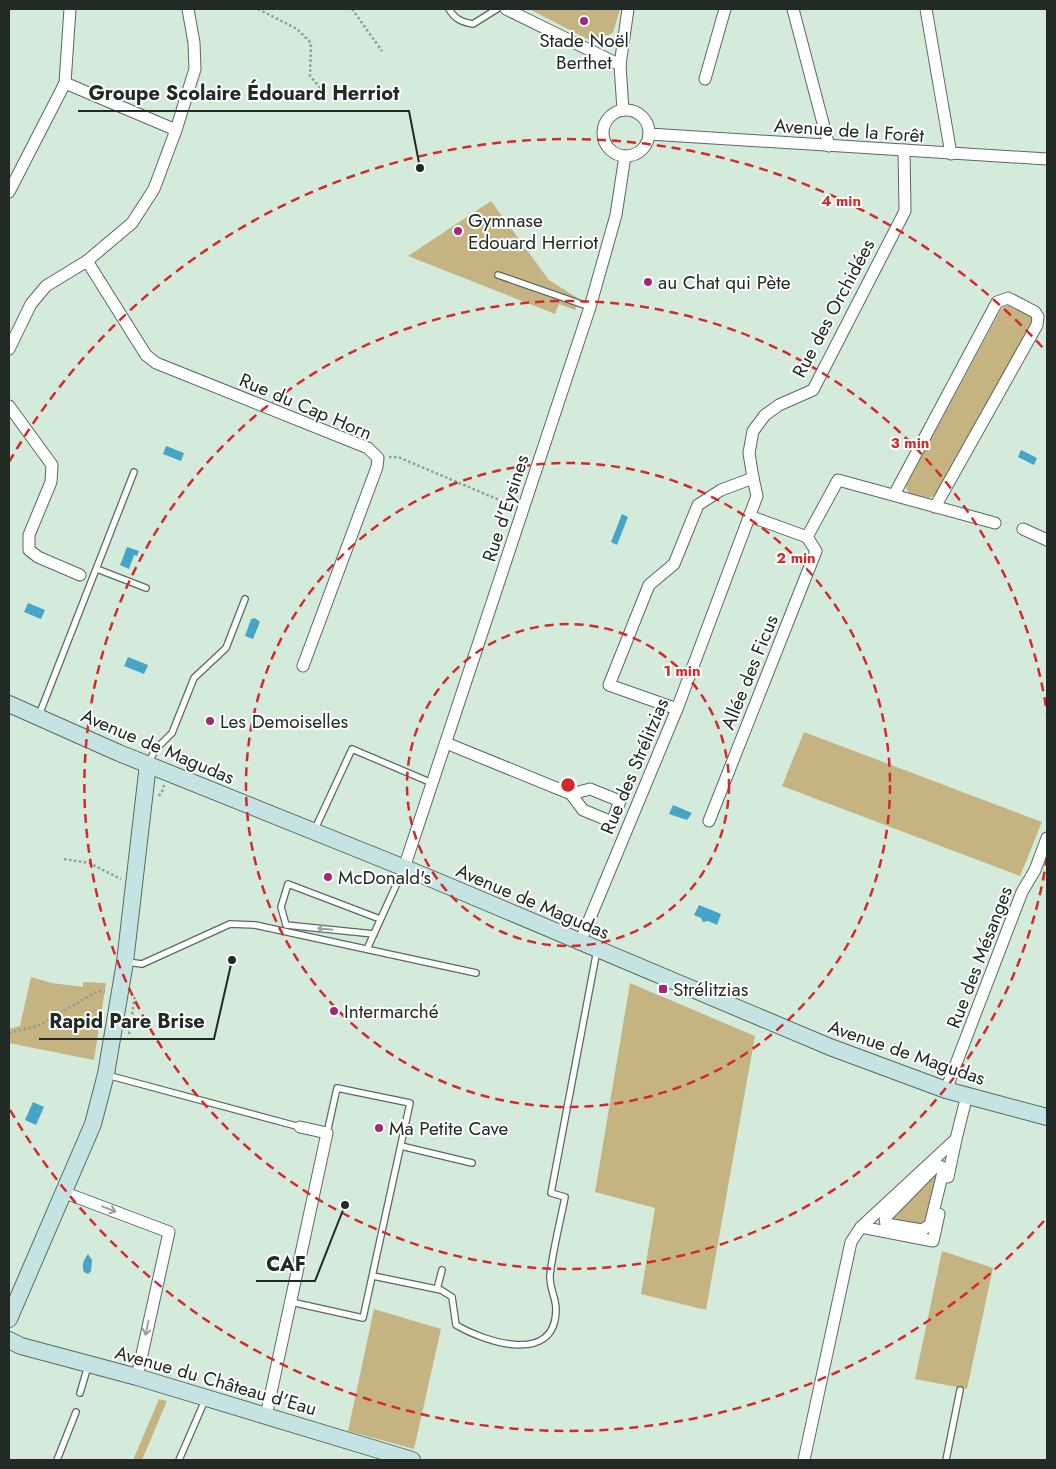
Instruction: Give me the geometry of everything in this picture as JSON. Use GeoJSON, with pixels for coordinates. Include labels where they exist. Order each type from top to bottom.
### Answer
{"type":"FeatureCollection","features":[{"type":"Feature","properties":{"kind":"main road","name":"Avenue de Magudas"},"geometry":{"type":"LineString","coordinates":[[9,704],[148,764],[404,868],[830,1047],[946,1090],[1047,1117]]}},
{"type":"Feature","properties":{"kind":"main road"},"geometry":{"type":"LineString","coordinates":[[9,1319],[92,1124],[106,1074],[126,962],[136,887],[148,764]]}},
{"type":"Feature","properties":{"kind":"main road","name":"Avenue du Château d'Eau"},"geometry":{"type":"LineString","coordinates":[[9,1340],[21,1346],[137,1377],[412,1460]]}},
{"type":"Feature","properties":{"kind":"street"},"geometry":{"type":"LineString","coordinates":[[9,192],[65,83],[70,9]]}},
{"type":"Feature","properties":{"kind":"street"},"geometry":{"type":"LineString","coordinates":[[9,349],[31,304],[46,286],[88,261],[132,223],[154,188],[176,130],[195,69],[194,43],[188,9]]}},
{"type":"Feature","properties":{"kind":"street"},"geometry":{"type":"LineString","coordinates":[[506,9],[620,65]]}},
{"type":"Feature","properties":{"kind":"street"},"geometry":{"type":"LineString","coordinates":[[623,110],[620,65],[628,9]]}},
{"type":"Feature","properties":{"kind":"street"},"geometry":{"type":"LineString","coordinates":[[706,79],[725,9]]}},
{"type":"Feature","properties":{"kind":"street"},"geometry":{"type":"LineString","coordinates":[[793,9],[828,146]]}},
{"type":"Feature","properties":{"kind":"street"},"geometry":{"type":"LineString","coordinates":[[926,9],[950,154]]}},
{"type":"Feature","properties":{"kind":"street"},"geometry":{"type":"LineString","coordinates":[[65,83],[176,130]]}},
{"type":"Feature","properties":{"kind":"street"},"geometry":{"type":"LineString","coordinates":[[623,110],[636,112],[642,116],[646,121],[649,134],[644,147],[632,155],[625,156],[611,150],[603,138],[603,130],[609,116],[623,110]]}},
{"type":"Feature","properties":{"kind":"street","name":"Avenue de la Forêt"},"geometry":{"type":"LineString","coordinates":[[649,134],[1047,159]]}},
{"type":"Feature","properties":{"kind":"street","name":"Rue des Orchidées"},"geometry":{"type":"LineString","coordinates":[[753,478],[749,453],[753,431],[764,414],[813,390],[905,211],[904,150]]}},
{"type":"Feature","properties":{"kind":"street","name":"Rue d'Eysines"},"geometry":{"type":"LineString","coordinates":[[404,868],[590,307],[616,214],[625,156]]}},
{"type":"Feature","properties":{"kind":"street","name":"Rue du Cap Horn"},"geometry":{"type":"LineString","coordinates":[[88,261],[146,355],[156,363],[368,448],[378,458],[377,467],[303,666]]}},
{"type":"Feature","properties":{"kind":"street"},"geometry":{"type":"LineString","coordinates":[[894,495],[997,302],[1008,298],[1035,312],[1038,317],[1037,325],[935,506]]}},
{"type":"Feature","properties":{"kind":"street"},"geometry":{"type":"LineString","coordinates":[[9,406],[45,452],[52,466],[51,482],[29,535],[29,550],[38,557],[80,575]]}},
{"type":"Feature","properties":{"kind":"street"},"geometry":{"type":"LineString","coordinates":[[677,709],[609,685],[649,585],[674,564],[698,505],[721,490],[753,478]]}},
{"type":"Feature","properties":{"kind":"street","name":"Rue des Strélitzias"},"geometry":{"type":"LineString","coordinates":[[580,942],[677,709],[757,496],[753,478]]}},
{"type":"Feature","properties":{"kind":"street"},"geometry":{"type":"LineString","coordinates":[[749,516],[807,537],[838,480],[995,523]]}},
{"type":"Feature","properties":{"kind":"street"},"geometry":{"type":"LineString","coordinates":[[1023,529],[1047,540]]}},
{"type":"Feature","properties":{"kind":"street","name":"Allée des Ficus"},"geometry":{"type":"LineString","coordinates":[[709,821],[816,551],[807,537]]}},
{"type":"Feature","properties":{"kind":"street"},"geometry":{"type":"LineString","coordinates":[[446,743],[572,794]]}},
{"type":"Feature","properties":{"kind":"street","name":"Rue des Mésanges"},"geometry":{"type":"LineString","coordinates":[[946,1090],[1022,892],[1034,870],[1047,838]]}},
{"type":"Feature","properties":{"kind":"street"},"geometry":{"type":"LineString","coordinates":[[861,1227],[933,1241],[967,1096]]}},
{"type":"Feature","properties":{"kind":"street"},"geometry":{"type":"LineString","coordinates":[[266,1416],[327,1133],[300,1127]]}},
{"type":"Feature","properties":{"kind":"street"},"geometry":{"type":"LineString","coordinates":[[804,1460],[851,1242],[861,1227],[956,1139]]}},
{"type":"Feature","properties":{"kind":"street"},"geometry":{"type":"LineString","coordinates":[[937,1165],[941,1165],[944,1168],[930,1224],[922,1230],[886,1224],[885,1218],[937,1165]]}},
{"type":"Feature","properties":{"kind":"street"},"geometry":{"type":"LineString","coordinates":[[63,1192],[169,1232],[137,1377]]}},
{"type":"Feature","properties":{"kind":"lane"},"geometry":{"type":"LineString","coordinates":[[449,9],[462,22],[473,24],[497,9]]}},
{"type":"Feature","properties":{"kind":"lane"},"geometry":{"type":"LineString","coordinates":[[498,275],[590,307]]}},
{"type":"Feature","properties":{"kind":"lane"},"geometry":{"type":"LineString","coordinates":[[38,717],[134,472]]}},
{"type":"Feature","properties":{"kind":"lane"},"geometry":{"type":"LineString","coordinates":[[97,569],[146,588]]}},
{"type":"Feature","properties":{"kind":"lane"},"geometry":{"type":"LineString","coordinates":[[148,764],[155,750],[172,733],[194,678],[226,648],[245,599]]}},
{"type":"Feature","properties":{"kind":"lane"},"geometry":{"type":"LineString","coordinates":[[314,832],[352,748],[432,783]]}},
{"type":"Feature","properties":{"kind":"lane"},"geometry":{"type":"LineString","coordinates":[[367,949],[404,868]]}},
{"type":"Feature","properties":{"kind":"lane"},"geometry":{"type":"LineString","coordinates":[[374,934],[286,925],[281,908],[288,884],[380,919]]}},
{"type":"Feature","properties":{"kind":"lane"},"geometry":{"type":"LineString","coordinates":[[126,962],[142,964],[230,924],[255,925],[476,973]]}},
{"type":"Feature","properties":{"kind":"lane"},"geometry":{"type":"LineString","coordinates":[[373,1276],[437,1289],[452,1297],[456,1325],[512,1346],[530,1346],[543,1340],[552,1325],[556,1308],[550,1277],[565,1197],[551,1193],[597,950]]}},
{"type":"Feature","properties":{"kind":"lane"},"geometry":{"type":"LineString","coordinates":[[106,1074],[300,1127]]}},
{"type":"Feature","properties":{"kind":"lane"},"geometry":{"type":"LineString","coordinates":[[290,1302],[364,1318],[410,1103],[337,1088],[327,1133]]}},
{"type":"Feature","properties":{"kind":"lane"},"geometry":{"type":"LineString","coordinates":[[401,1146],[472,1163]]}},
{"type":"Feature","properties":{"kind":"lane"},"geometry":{"type":"LineString","coordinates":[[437,1289],[442,1270]]}},
{"type":"Feature","properties":{"kind":"lane"},"geometry":{"type":"LineString","coordinates":[[80,1393],[88,1364]]}},
{"type":"Feature","properties":{"kind":"lane"},"geometry":{"type":"LineString","coordinates":[[946,1460],[960,1390]]}},
{"type":"Feature","properties":{"kind":"lane"},"geometry":{"type":"LineString","coordinates":[[179,1460],[206,1398]]}},
{"type":"Feature","properties":{"kind":"lane"},"geometry":{"type":"LineString","coordinates":[[57,1460],[76,1412]]}},
{"type":"Feature","properties":{"kind":"path"},"geometry":{"type":"LineString","coordinates":[[258,9],[297,29],[311,43],[310,76],[324,92]]}},
{"type":"Feature","properties":{"kind":"path"},"geometry":{"type":"LineString","coordinates":[[352,9],[382,51]]}},
{"type":"Feature","properties":{"kind":"path"},"geometry":{"type":"LineString","coordinates":[[378,458],[398,457],[511,504]]}},
{"type":"Feature","properties":{"kind":"path"},"geometry":{"type":"LineString","coordinates":[[64,859],[89,863],[136,887]]}},
{"type":"Feature","properties":{"kind":"path"},"geometry":{"type":"LineString","coordinates":[[9,1034],[38,1026],[98,991],[121,994]]}},
{"type":"Feature","properties":{"kind":"shaded area","name":"Stade Noël Berthet"},"geometry":{"type":"Polygon","coordinates":[[[529,9],[620,9],[613,33],[591,41],[529,9]]]}},
{"type":"Feature","properties":{"kind":"shaded area"},"geometry":{"type":"Polygon","coordinates":[[[491,201],[549,280],[579,299],[575,310],[559,304],[555,314],[408,256],[491,201]]]}},
{"type":"Feature","properties":{"kind":"shaded area"},"geometry":{"type":"Polygon","coordinates":[[[1010,305],[1032,317],[1032,324],[936,495],[927,499],[909,494],[906,488],[907,484],[1000,311],[1003,307],[1010,305]]]}},
{"type":"Feature","properties":{"kind":"shaded area"},"geometry":{"type":"Polygon","coordinates":[[[804,732],[1042,822],[1020,876],[782,786],[804,732]]]}},
{"type":"Feature","properties":{"kind":"shaded area"},"geometry":{"type":"Polygon","coordinates":[[[31,977],[52,983],[83,987],[83,982],[106,983],[94,1060],[9,1043],[9,1029],[20,1026],[31,977]]]}},
{"type":"Feature","properties":{"kind":"shaded area"},"geometry":{"type":"Polygon","coordinates":[[[630,983],[755,1036],[706,1310],[641,1294],[655,1208],[595,1192],[630,983]]]}},
{"type":"Feature","properties":{"kind":"shaded area"},"geometry":{"type":"Polygon","coordinates":[[[940,1169],[929,1221],[919,1228],[887,1221],[940,1169]]]}},
{"type":"Feature","properties":{"kind":"shaded area"},"geometry":{"type":"Polygon","coordinates":[[[942,1251],[993,1268],[967,1389],[915,1379],[942,1251]]]}},
{"type":"Feature","properties":{"kind":"shaded area"},"geometry":{"type":"Polygon","coordinates":[[[374,1309],[441,1329],[414,1449],[348,1431],[374,1309]]]}},
{"type":"Feature","properties":{"kind":"shaded area"},"geometry":{"type":"Polygon","coordinates":[[[159,1399],[167,1401],[142,1460],[133,1460],[159,1399]]]}},
{"type":"Feature","properties":{"kind":"water"},"geometry":{"type":"Polygon","coordinates":[[[166,446],[184,453],[181,461],[163,454],[166,446]]]}},
{"type":"Feature","properties":{"kind":"water"},"geometry":{"type":"Polygon","coordinates":[[[1021,450],[1037,458],[1034,465],[1018,457],[1021,450]]]}},
{"type":"Feature","properties":{"kind":"water"},"geometry":{"type":"Polygon","coordinates":[[[622,514],[628,517],[617,545],[611,542],[622,514]]]}},
{"type":"Feature","properties":{"kind":"water"},"geometry":{"type":"Polygon","coordinates":[[[127,547],[139,551],[137,556],[134,555],[129,569],[120,565],[127,547]]]}},
{"type":"Feature","properties":{"kind":"water"},"geometry":{"type":"Polygon","coordinates":[[[28,603],[45,610],[41,619],[24,612],[28,603]]]}},
{"type":"Feature","properties":{"kind":"water"},"geometry":{"type":"Polygon","coordinates":[[[255,618],[260,622],[253,639],[245,636],[251,619],[255,618]]]}},
{"type":"Feature","properties":{"kind":"water"},"geometry":{"type":"Polygon","coordinates":[[[128,657],[148,665],[144,674],[124,666],[128,657]]]}},
{"type":"Feature","properties":{"kind":"water"},"geometry":{"type":"Polygon","coordinates":[[[673,805],[692,813],[687,820],[669,814],[673,805]]]}},
{"type":"Feature","properties":{"kind":"water"},"geometry":{"type":"Polygon","coordinates":[[[699,905],[721,914],[717,925],[708,921],[703,922],[701,918],[694,915],[699,905]]]}},
{"type":"Feature","properties":{"kind":"water"},"geometry":{"type":"Polygon","coordinates":[[[33,1102],[44,1107],[36,1125],[25,1120],[33,1102]]]}},
{"type":"Feature","properties":{"kind":"water"},"geometry":{"type":"Polygon","coordinates":[[[88,1254],[92,1260],[91,1271],[88,1274],[84,1272],[83,1264],[88,1254]]]}},
{"type":"Feature","properties":{"kind":"place","name":"Stade Noël Berthet"},"geometry":{"type":"Point","coordinates":[584,21]}},
{"type":"Feature","properties":{"kind":"place","name":"Groupe Scolaire Édouard Herriot"},"geometry":{"type":"Point","coordinates":[420,168]}},
{"type":"Feature","properties":{"kind":"place","name":"Gymnase Edouard Herriot"},"geometry":{"type":"Point","coordinates":[458,231]}},
{"type":"Feature","properties":{"kind":"place","name":"au Chat qui Pète"},"geometry":{"type":"Point","coordinates":[648,282]}},
{"type":"Feature","properties":{"kind":"place","name":"Les Demoiselles"},"geometry":{"type":"Point","coordinates":[210,721]}},
{"type":"Feature","properties":{"kind":"place","name":"McDonald's"},"geometry":{"type":"Point","coordinates":[328,877]}},
{"type":"Feature","properties":{"kind":"place","name":"Rapid Pare Brise"},"geometry":{"type":"Point","coordinates":[232,960]}},
{"type":"Feature","properties":{"kind":"place","name":"Strélitzias"},"geometry":{"type":"Point","coordinates":[663,989]}},
{"type":"Feature","properties":{"kind":"place","name":"Intermarché"},"geometry":{"type":"Point","coordinates":[334,1011]}},
{"type":"Feature","properties":{"kind":"place","name":"Ma Petite Cave"},"geometry":{"type":"Point","coordinates":[379,1128]}},
{"type":"Feature","properties":{"kind":"place","name":"CAF"},"geometry":{"type":"Point","coordinates":[345,1205]}}]}
